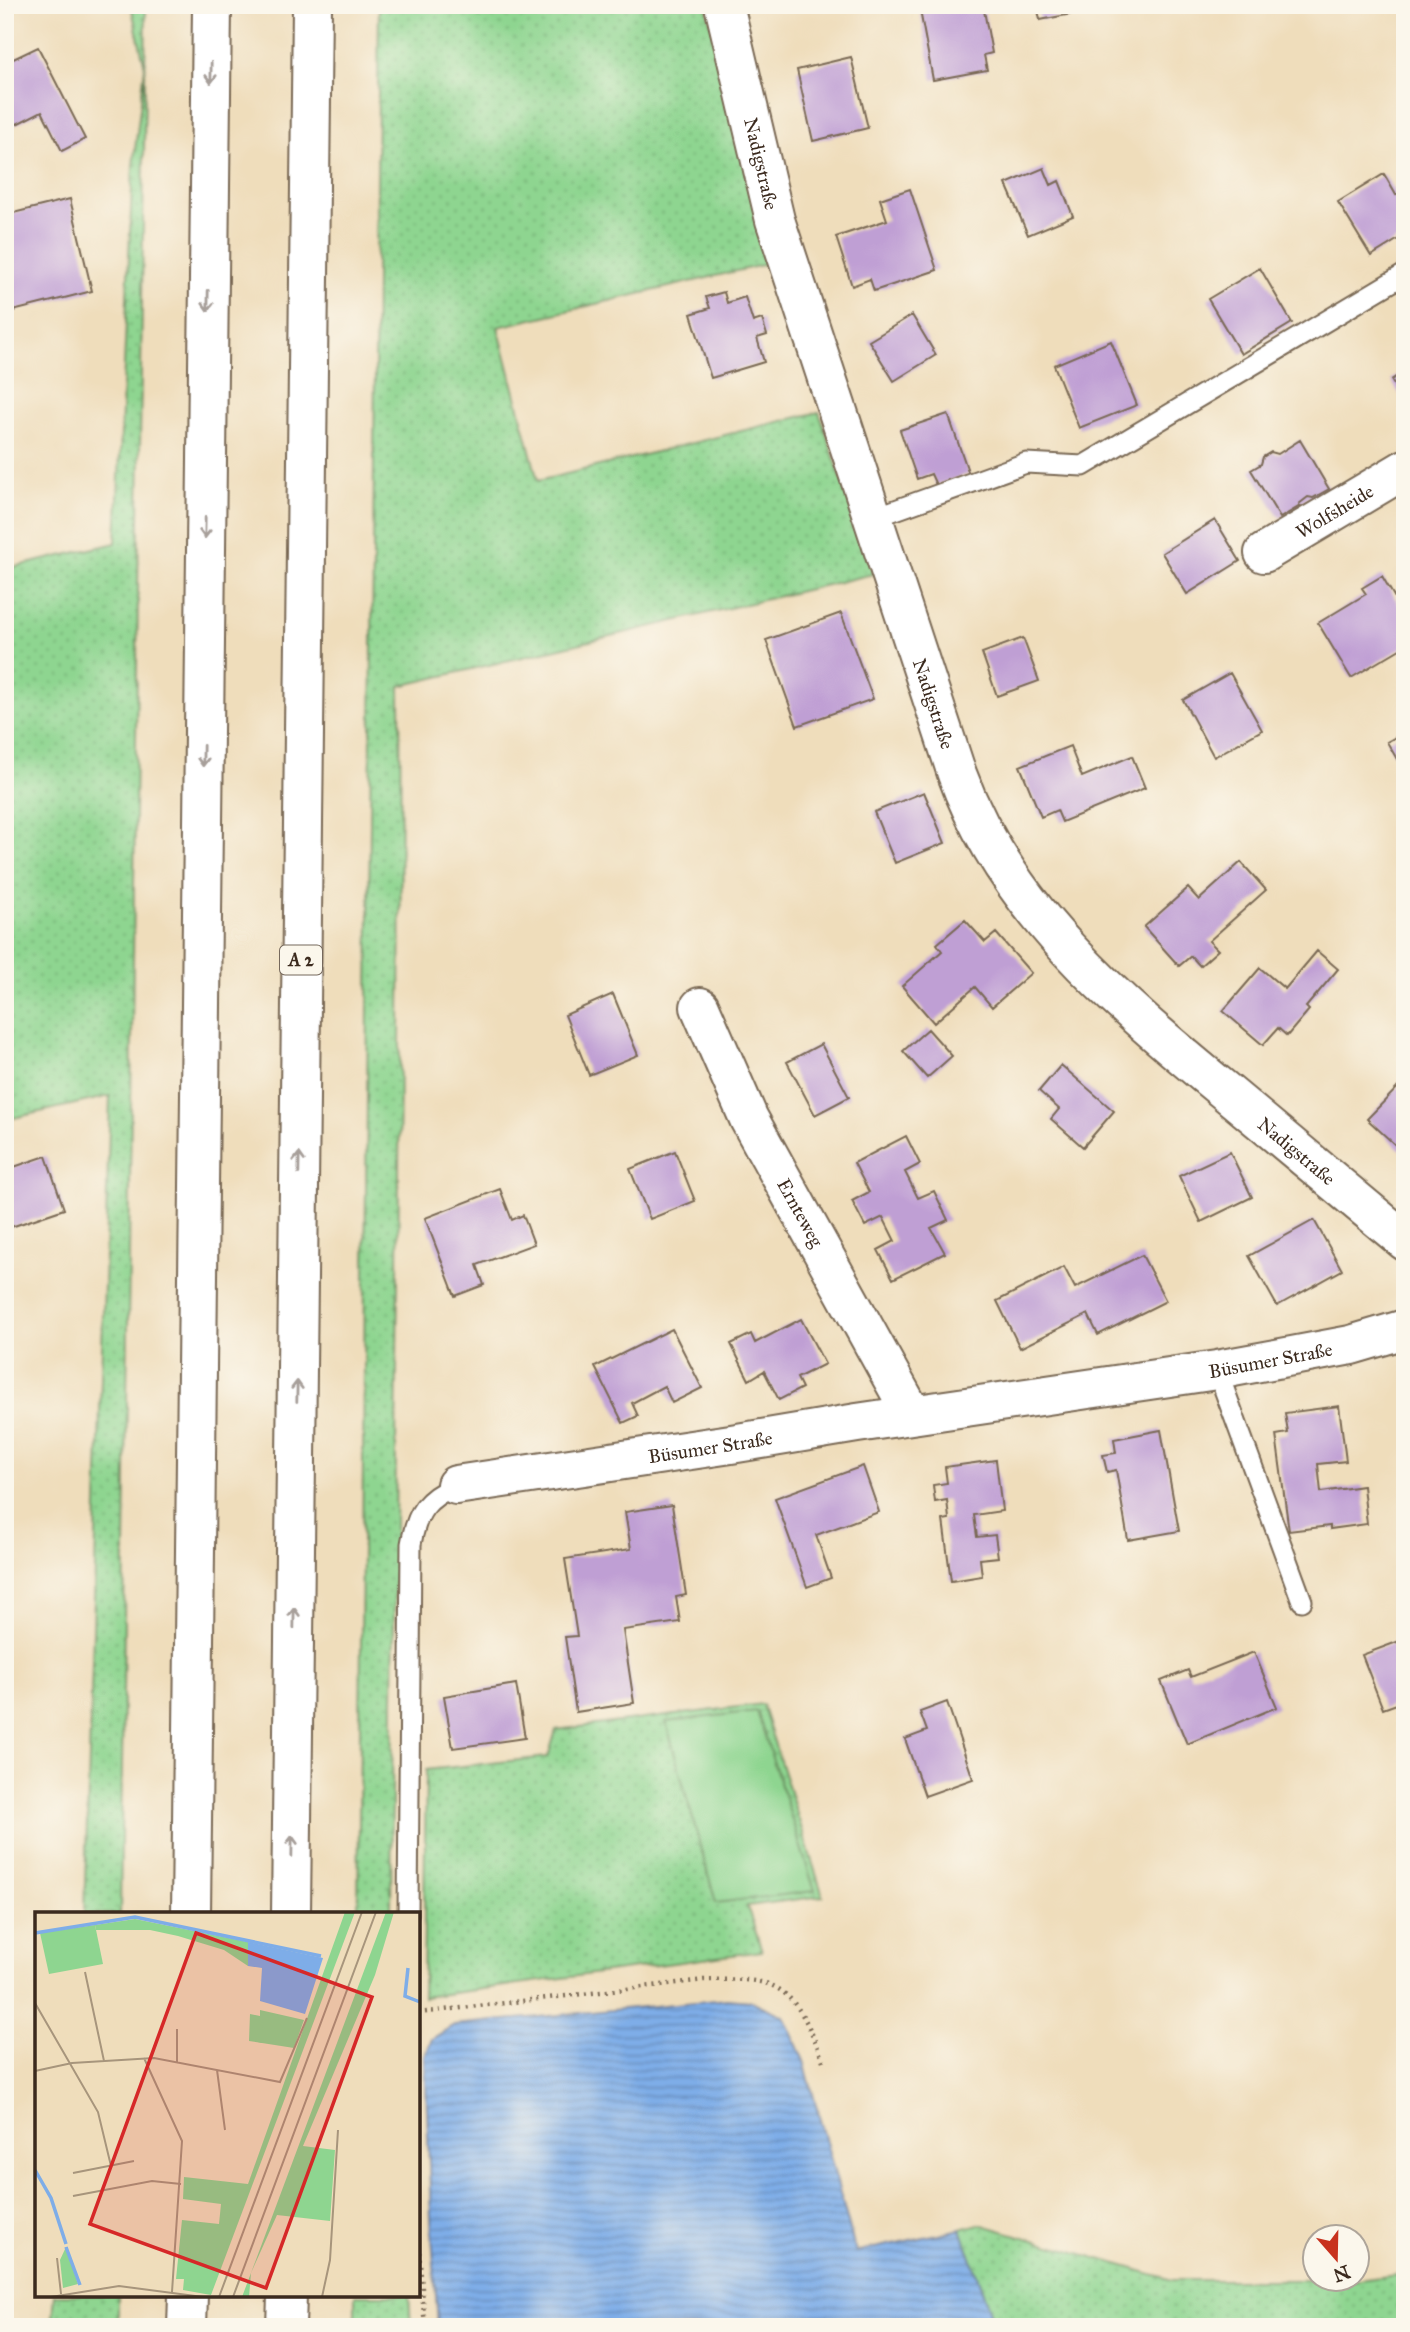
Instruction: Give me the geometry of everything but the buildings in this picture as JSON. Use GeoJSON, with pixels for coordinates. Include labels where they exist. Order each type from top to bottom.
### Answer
{"type":"FeatureCollection","features":[{"type":"Feature","properties":{"kind":"main road"},"geometry":{"type":"LineString","coordinates":[[191,1912],[212,5]]}},
{"type":"Feature","properties":{"kind":"main road","name":"A 2"},"geometry":{"type":"LineString","coordinates":[[291,1912],[312,5]]}},
{"type":"Feature","properties":{"kind":"main road","name":"Nadigstraße"},"geometry":{"type":"LineString","coordinates":[[724,5],[775,220],[966,799],[999,861],[1064,947],[1128,1008],[1405,1241]]}},
{"type":"Feature","properties":{"kind":"main road","name":"Wolfsheide"},"geometry":{"type":"LineString","coordinates":[[1264,554],[1405,470]]}},
{"type":"Feature","properties":{"kind":"main road","name":"Ernteweg"},"geometry":{"type":"LineString","coordinates":[[700,1007],[749,1119],[912,1414]]}},
{"type":"Feature","properties":{"kind":"main road","name":"Büsumer Straße"},"geometry":{"type":"LineString","coordinates":[[457,1485],[912,1414],[1217,1370],[1351,1345],[1405,1329]]}},
{"type":"Feature","properties":{"kind":"main road"},"geometry":{"type":"LineString","coordinates":[[187,2327],[188,2297]]}},
{"type":"Feature","properties":{"kind":"main road"},"geometry":{"type":"LineString","coordinates":[[286,2327],[287,2297]]}},
{"type":"Feature","properties":{"kind":"lane"},"geometry":{"type":"LineString","coordinates":[[873,518],[1026,463],[1083,466],[1405,274]]}},
{"type":"Feature","properties":{"kind":"lane"},"geometry":{"type":"LineString","coordinates":[[1217,1370],[1301,1601]]}},
{"type":"Feature","properties":{"kind":"lane","name":"Büsumer Straße"},"geometry":{"type":"LineString","coordinates":[[408,1912],[411,1544],[421,1510],[435,1495],[457,1485]]}},
{"type":"Feature","properties":{"kind":"path"},"geometry":{"type":"LineString","coordinates":[[420,2013],[704,1980],[744,1980],[767,1983],[783,1993],[801,2012],[823,2061]]}},
{"type":"Feature","properties":{"kind":"path"},"geometry":{"type":"LineString","coordinates":[[420,2263],[425,2327]]}},
{"type":"Feature","properties":{"kind":"green space"},"geometry":{"type":"Polygon","coordinates":[[[131,5],[146,5],[120,1912],[84,1912],[110,1096],[5,1120],[5,569],[116,543],[133,166],[145,67],[131,5]]]}},
{"type":"Feature","properties":{"kind":"green space"},"geometry":{"type":"Polygon","coordinates":[[[379,5],[706,5],[771,263],[498,327],[538,481],[819,412],[873,574],[400,686],[399,1146],[391,1912],[358,1912],[379,5]]]}},
{"type":"Feature","properties":{"kind":"green space"},"geometry":{"type":"Polygon","coordinates":[[[762,1704],[823,1896],[747,1906],[762,1951],[423,1997],[426,1770],[548,1757],[556,1730],[762,1704]]]}},
{"type":"Feature","properties":{"kind":"green space"},"geometry":{"type":"Polygon","coordinates":[[[757,1711],[815,1891],[716,1903],[666,1722],[757,1711]]]}},
{"type":"Feature","properties":{"kind":"green space"},"geometry":{"type":"Polygon","coordinates":[[[979,2224],[1172,2280],[1302,2280],[1302,2294],[1372,2294],[1372,2278],[1405,2274],[1405,2327],[995,2327],[961,2229],[979,2224]]]}},
{"type":"Feature","properties":{"kind":"green space"},"geometry":{"type":"Polygon","coordinates":[[[55,2297],[118,2297],[118,2327],[52,2327],[55,2297]]]}},
{"type":"Feature","properties":{"kind":"green space"},"geometry":{"type":"Polygon","coordinates":[[[355,2297],[409,2297],[411,2327],[355,2327],[355,2297]]]}},
{"type":"Feature","properties":{"kind":"water"},"geometry":{"type":"Polygon","coordinates":[[[727,1999],[751,2001],[784,2016],[804,2061],[856,2252],[961,2229],[995,2327],[438,2327],[425,2057],[432,2039],[454,2025],[727,1999]]]}}]}
